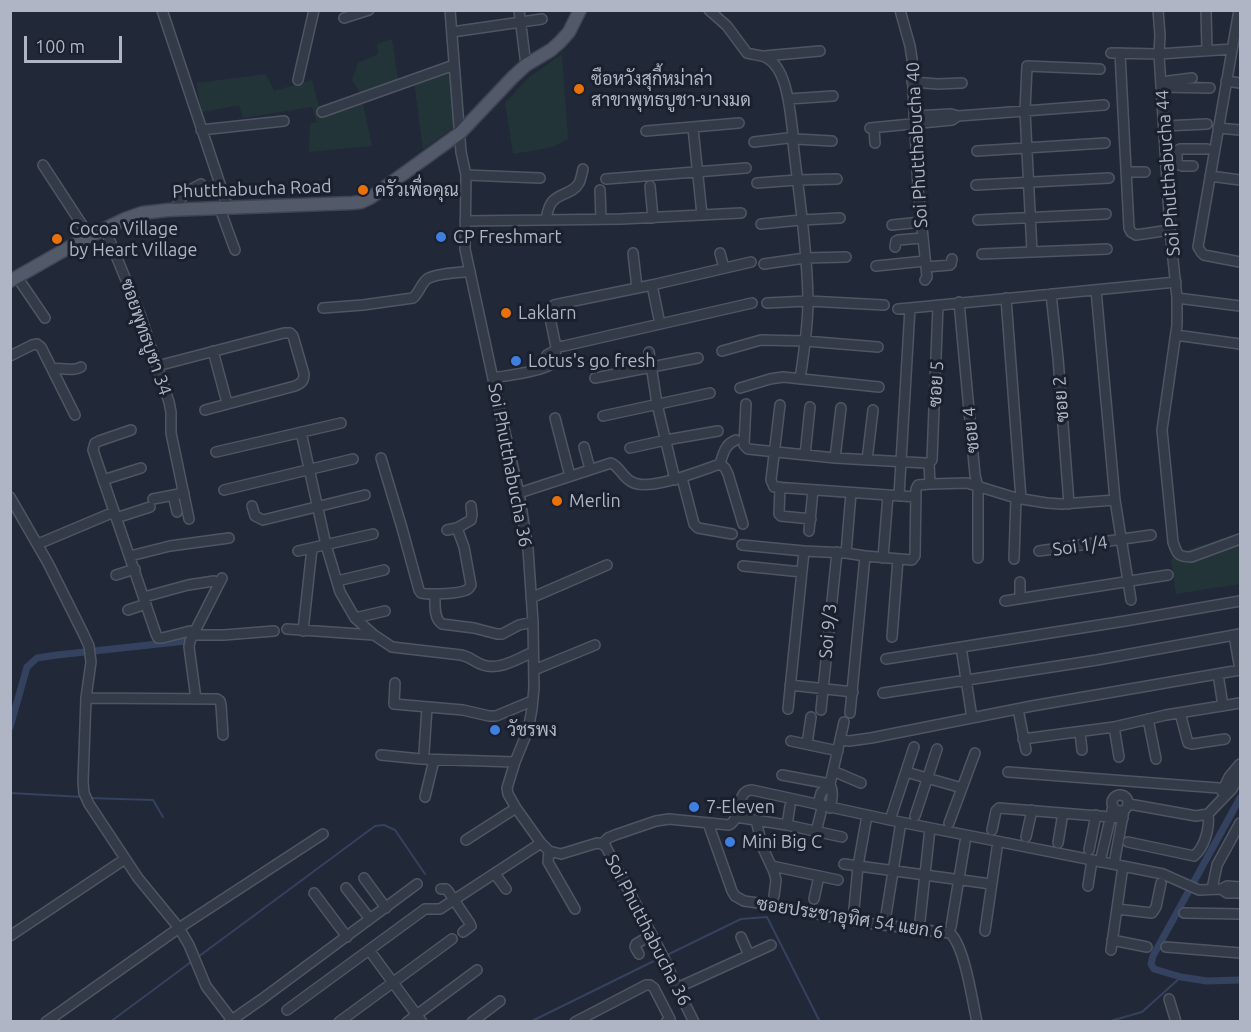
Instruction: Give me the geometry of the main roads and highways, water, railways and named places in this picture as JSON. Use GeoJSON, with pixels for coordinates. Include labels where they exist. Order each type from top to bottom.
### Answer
{"type":"FeatureCollection","features":[{"type":"Feature","properties":{"kind":"main road","name":"Phutthabucha Road"},"geometry":{"type":"LineString","coordinates":[[14,279],[105,229],[142,213],[361,202],[370,198],[460,133],[513,77],[560,42],[569,32],[580,10]]}},
{"type":"Feature","properties":{"kind":"waterway"},"geometry":{"type":"LineString","coordinates":[[10,727],[27,667],[37,658],[186,641]]}},
{"type":"Feature","properties":{"kind":"waterway"},"geometry":{"type":"LineString","coordinates":[[10,793],[83,797]]}},
{"type":"Feature","properties":{"kind":"waterway"},"geometry":{"type":"LineString","coordinates":[[88,798],[153,800],[163,817]]}},
{"type":"Feature","properties":{"kind":"waterway"},"geometry":{"type":"LineString","coordinates":[[1240,798],[1153,956],[1151,964],[1154,969],[1181,977],[1207,981],[1240,980]]}},
{"type":"Feature","properties":{"kind":"waterway"},"geometry":{"type":"LineString","coordinates":[[198,957],[375,826],[384,825],[395,830],[425,874]]}},
{"type":"Feature","properties":{"kind":"waterway"},"geometry":{"type":"LineString","coordinates":[[665,956],[741,919],[767,917],[820,1022]]}},
{"type":"Feature","properties":{"kind":"waterway"},"geometry":{"type":"LineString","coordinates":[[530,1022],[660,958]]}},
{"type":"Feature","properties":{"kind":"waterway"},"geometry":{"type":"LineString","coordinates":[[110,1022],[191,962]]}},
{"type":"Feature","properties":{"kind":"waterway"},"geometry":{"type":"LineString","coordinates":[[1107,1022],[1142,1012],[1181,977]]}},
{"type":"Feature","properties":{"kind":"place","name":"ซือหวังสุกี้หม่าล่า สาขาพุทธบูชา-บางมด"},"geometry":{"type":"Point","coordinates":[579,89]}},
{"type":"Feature","properties":{"kind":"place","name":"ครัวเพื่อคุณ"},"geometry":{"type":"Point","coordinates":[363,190]}},
{"type":"Feature","properties":{"kind":"place","name":"CP Freshmart"},"geometry":{"type":"Point","coordinates":[441,237]}},
{"type":"Feature","properties":{"kind":"place","name":"Cocoa Village by Heart Village"},"geometry":{"type":"Point","coordinates":[57,239]}},
{"type":"Feature","properties":{"kind":"place","name":"Laklarn"},"geometry":{"type":"Point","coordinates":[506,313]}},
{"type":"Feature","properties":{"kind":"place","name":"Lotus's go fresh"},"geometry":{"type":"Point","coordinates":[516,361]}},
{"type":"Feature","properties":{"kind":"place","name":"Merlin"},"geometry":{"type":"Point","coordinates":[557,501]}},
{"type":"Feature","properties":{"kind":"place","name":"วัชรพง"},"geometry":{"type":"Point","coordinates":[495,730]}},
{"type":"Feature","properties":{"kind":"place","name":"7-Eleven"},"geometry":{"type":"Point","coordinates":[694,807]}},
{"type":"Feature","properties":{"kind":"place","name":"Mini Big C"},"geometry":{"type":"Point","coordinates":[730,842]}}]}
